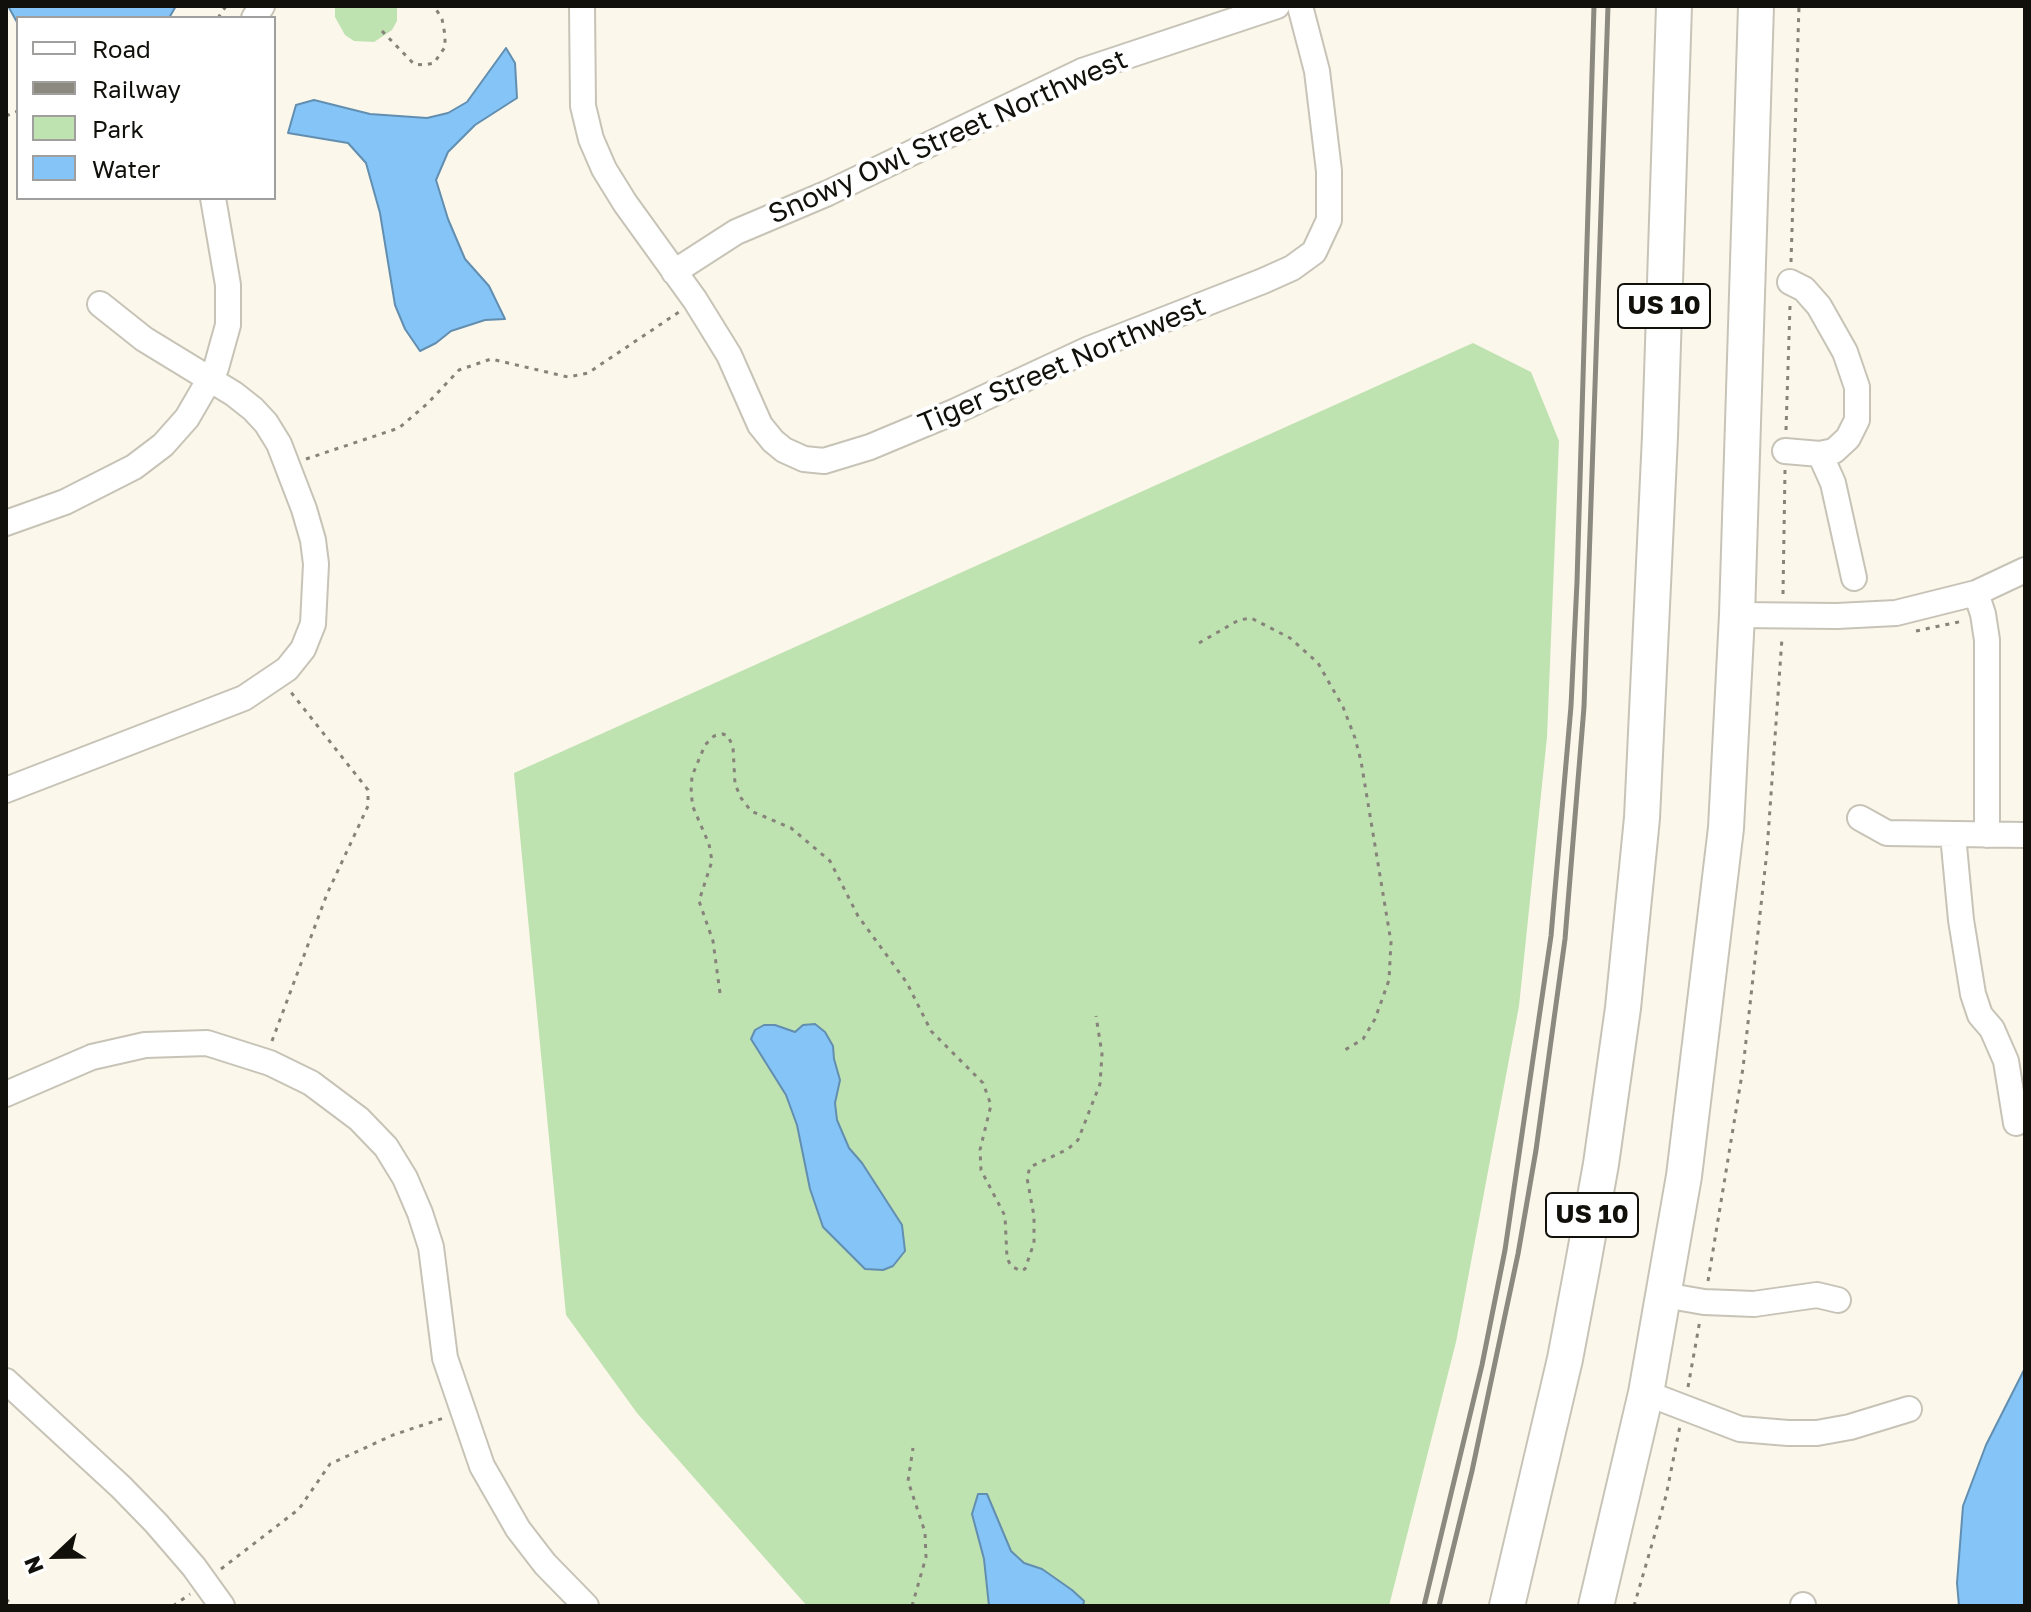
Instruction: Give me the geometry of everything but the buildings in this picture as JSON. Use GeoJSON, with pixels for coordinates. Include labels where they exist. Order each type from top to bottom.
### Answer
{"type":"FeatureCollection","features":[{"type":"Feature","properties":{"kind":"highway","name":"US 10"},"geometry":{"type":"LineString","coordinates":[[1507,1606],[1565,1359],[1601,1164],[1623,1008],[1642,818],[1674,6]]}},
{"type":"Feature","properties":{"kind":"highway","name":"US 10"},"geometry":{"type":"LineString","coordinates":[[1596,1606],[1646,1393],[1684,1176],[1726,828],[1737,615],[1756,6]]}},
{"type":"Feature","properties":{"kind":"street"},"geometry":{"type":"LineString","coordinates":[[582,6],[583,106],[591,139],[604,169],[625,203],[695,300]]}},
{"type":"Feature","properties":{"kind":"street","name":"Snowy Owl Street Northwest"},"geometry":{"type":"LineString","coordinates":[[674,272],[736,232],[828,193],[1082,71],[1277,6]]}},
{"type":"Feature","properties":{"kind":"street","name":"Tiger Street Northwest"},"geometry":{"type":"LineString","coordinates":[[695,300],[729,355],[760,425],[784,450],[804,459],[824,461],[870,447],[1089,349],[1292,268],[1314,252],[1329,220],[1329,171],[1317,71],[1300,6]]}},
{"type":"Feature","properties":{"kind":"street"},"geometry":{"type":"LineString","coordinates":[[6,523],[65,502],[134,467],[163,445],[187,418],[210,380],[228,325],[228,285],[213,200]]}},
{"type":"Feature","properties":{"kind":"street"},"geometry":{"type":"LineString","coordinates":[[1785,451],[1820,454],[1834,451],[1848,438],[1857,420],[1857,387],[1845,352],[1819,306],[1804,289],[1790,282]]}},
{"type":"Feature","properties":{"kind":"street"},"geometry":{"type":"LineString","coordinates":[[6,790],[244,698],[282,673],[303,649],[313,624],[316,591],[313,540],[287,466],[266,423],[253,409],[144,339],[100,304]]}},
{"type":"Feature","properties":{"kind":"street"},"geometry":{"type":"LineString","coordinates":[[1820,454],[1833,483],[1854,578]]}},
{"type":"Feature","properties":{"kind":"street"},"geometry":{"type":"LineString","coordinates":[[1737,615],[1896,613],[1976,593],[2025,570]]}},
{"type":"Feature","properties":{"kind":"street"},"geometry":{"type":"LineString","coordinates":[[1976,593],[1987,640],[1987,835]]}},
{"type":"Feature","properties":{"kind":"street"},"geometry":{"type":"LineString","coordinates":[[1860,818],[1887,833],[2025,835]]}},
{"type":"Feature","properties":{"kind":"street"},"geometry":{"type":"LineString","coordinates":[[1953,835],[1961,920],[1973,994],[1980,1015],[1992,1029],[2006,1061],[2016,1123]]}},
{"type":"Feature","properties":{"kind":"street"},"geometry":{"type":"LineString","coordinates":[[6,1094],[92,1057],[145,1045],[207,1043],[267,1062],[311,1083],[359,1119],[386,1147],[405,1178],[431,1247],[445,1358],[482,1466],[518,1529],[545,1564],[586,1606]]}},
{"type":"Feature","properties":{"kind":"street"},"geometry":{"type":"LineString","coordinates":[[1664,1295],[1704,1302],[1770,1304],[1817,1295],[1838,1300]]}},
{"type":"Feature","properties":{"kind":"street"},"geometry":{"type":"LineString","coordinates":[[6,1381],[156,1523],[222,1606]]}},
{"type":"Feature","properties":{"kind":"street"},"geometry":{"type":"LineString","coordinates":[[1646,1393],[1740,1429],[1788,1433],[1817,1433],[1850,1427],[1909,1409]]}},
{"type":"Feature","properties":{"kind":"path"},"geometry":{"type":"LineString","coordinates":[[382,31],[414,64],[434,63],[445,47],[445,35],[442,19],[434,6]]}},
{"type":"Feature","properties":{"kind":"path"},"geometry":{"type":"LineString","coordinates":[[287,466],[399,428],[459,370],[491,359],[568,377],[588,373],[695,300]]}},
{"type":"Feature","properties":{"kind":"path"},"geometry":{"type":"LineString","coordinates":[[1199,643],[1239,620],[1251,618],[1290,638],[1318,663],[1343,707],[1355,738],[1391,942],[1389,980],[1375,1019],[1363,1039],[1345,1050]]}},
{"type":"Feature","properties":{"kind":"path"},"geometry":{"type":"LineString","coordinates":[[1634,1606],[1666,1496],[1726,1186],[1743,1068],[1767,851],[1782,636]]}},
{"type":"Feature","properties":{"kind":"path"},"geometry":{"type":"LineString","coordinates":[[267,1062],[327,894],[368,806],[368,790],[282,673]]}},
{"type":"Feature","properties":{"kind":"path"},"geometry":{"type":"LineString","coordinates":[[720,993],[713,941],[699,901],[712,861],[691,793],[697,761],[705,745],[714,736],[723,734],[728,736],[733,747],[735,784],[741,798],[751,811],[791,828],[830,861],[858,916],[907,983],[931,1031],[983,1083],[991,1105],[980,1150],[981,1170],[1005,1216],[1007,1258],[1011,1266],[1021,1271],[1025,1269],[1034,1243],[1034,1216],[1027,1178],[1030,1167],[1068,1149],[1078,1140],[1100,1084],[1102,1054],[1096,1016]]}},
{"type":"Feature","properties":{"kind":"path"},"geometry":{"type":"LineString","coordinates":[[204,1582],[299,1509],[330,1464],[393,1435],[463,1412]]}},
{"type":"Feature","properties":{"kind":"path"},"geometry":{"type":"LineString","coordinates":[[912,1606],[926,1557],[925,1532],[908,1481],[913,1448]]}},
{"type":"Feature","properties":{"kind":"path"},"geometry":{"type":"LineString","coordinates":[[6,1599],[13,1606]]}},
{"type":"Feature","properties":{"kind":"green space"},"geometry":{"type":"Polygon","coordinates":[[[335,6],[397,6],[397,21],[392,30],[374,42],[354,41],[345,35],[335,17],[335,6]]]}},
{"type":"Feature","properties":{"kind":"green space"},"geometry":{"type":"Polygon","coordinates":[[[1473,343],[1531,372],[1559,441],[1547,737],[1519,1006],[1456,1342],[1389,1606],[807,1606],[637,1413],[566,1315],[514,773],[1473,343]]]}},
{"type":"Feature","properties":{"kind":"water"},"geometry":{"type":"Polygon","coordinates":[[[8,6],[176,6],[170,16],[16,16],[16,20],[8,6]]]}},
{"type":"Feature","properties":{"kind":"water"},"geometry":{"type":"Polygon","coordinates":[[[506,48],[515,63],[517,98],[475,125],[448,152],[436,180],[465,259],[489,286],[505,319],[485,320],[451,331],[420,351],[405,329],[395,305],[380,213],[366,163],[348,143],[288,133],[296,105],[314,100],[370,114],[427,118],[448,113],[467,102],[506,48]]]}},
{"type":"Feature","properties":{"kind":"water"},"geometry":{"type":"Polygon","coordinates":[[[815,1024],[825,1032],[833,1046],[840,1080],[835,1103],[837,1120],[849,1148],[902,1225],[905,1251],[893,1266],[883,1270],[865,1269],[823,1227],[810,1189],[797,1125],[786,1095],[751,1039],[755,1030],[764,1025],[775,1025],[795,1032],[803,1025],[815,1024]]]}},
{"type":"Feature","properties":{"kind":"water"},"geometry":{"type":"Polygon","coordinates":[[[2025,1368],[2025,1606],[1959,1606],[1957,1583],[1963,1506],[1986,1445],[2025,1368]]]}},
{"type":"Feature","properties":{"kind":"water"},"geometry":{"type":"Polygon","coordinates":[[[978,1494],[987,1494],[1011,1551],[1024,1563],[1042,1569],[1072,1590],[1084,1601],[1083,1606],[989,1606],[984,1559],[972,1514],[978,1494]]]}},
{"type":"Feature","properties":{"kind":"railway"},"geometry":{"type":"LineString","coordinates":[[1424,1606],[1482,1365],[1505,1250],[1551,936],[1571,706],[1577,582],[1594,6]]}},
{"type":"Feature","properties":{"kind":"railway"},"geometry":{"type":"LineString","coordinates":[[1439,1606],[1472,1471],[1518,1254],[1536,1150],[1565,939],[1584,707],[1608,6]]}}]}
